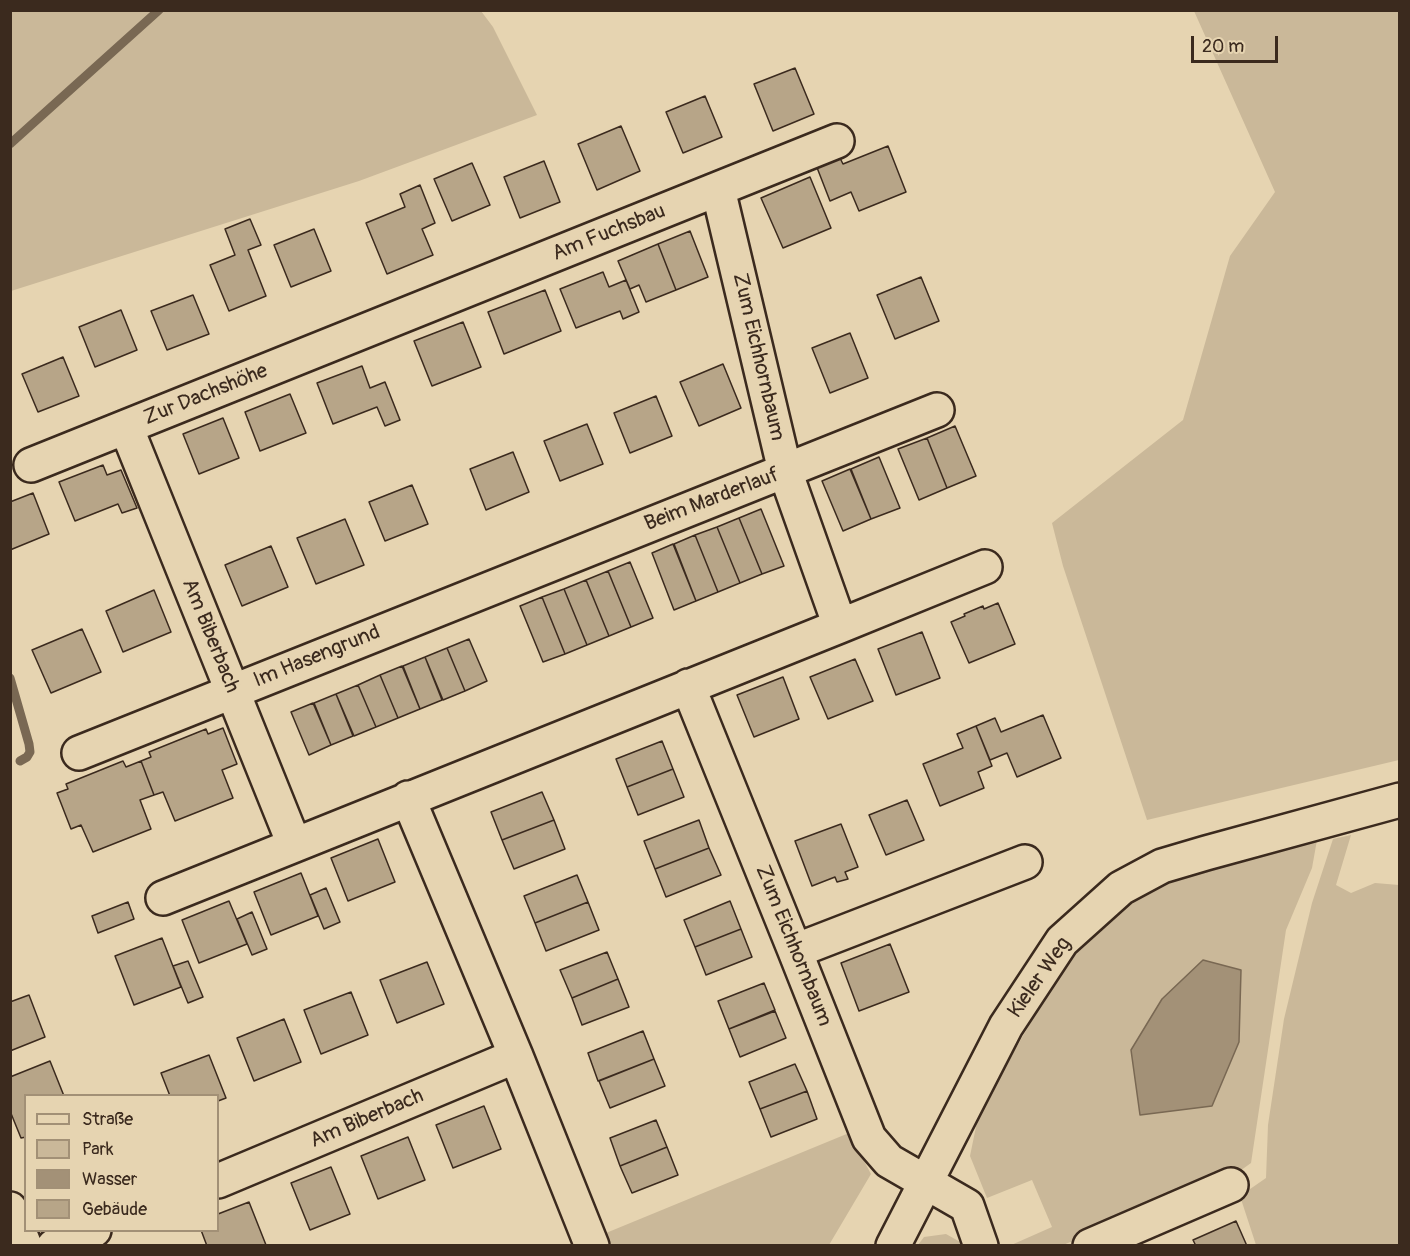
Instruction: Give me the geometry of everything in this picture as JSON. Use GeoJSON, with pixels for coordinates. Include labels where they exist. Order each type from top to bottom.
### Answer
{"type":"FeatureCollection","features":[{"type":"Feature","properties":{"kind":"street","name":"Am Fuchsbau"},"geometry":{"type":"LineString","coordinates":[[381,325],[837,141]]}},
{"type":"Feature","properties":{"kind":"street","name":"Zum Eichhornbaum"},"geometry":{"type":"LineString","coordinates":[[718,189],[785,471],[840,626]]}},
{"type":"Feature","properties":{"kind":"street","name":"Zur Dachshöhe"},"geometry":{"type":"LineString","coordinates":[[31,465],[381,325]]}},
{"type":"Feature","properties":{"kind":"street","name":"Beim Marderlauf"},"geometry":{"type":"LineString","coordinates":[[487,589],[937,410]]}},
{"type":"Feature","properties":{"kind":"street","name":"Am Biberbach"},"geometry":{"type":"LineString","coordinates":[[126,427],[294,844]]}},
{"type":"Feature","properties":{"kind":"street"},"geometry":{"type":"LineString","coordinates":[[163,898],[985,567]]}},
{"type":"Feature","properties":{"kind":"street","name":"Im Hasengrund"},"geometry":{"type":"LineString","coordinates":[[79,753],[487,589]]}},
{"type":"Feature","properties":{"kind":"street","name":"Zum Eichhornbaum"},"geometry":{"type":"LineString","coordinates":[[687,686],[869,1138],[889,1161],[967,1206],[981,1245]]}},
{"type":"Feature","properties":{"kind":"street"},"geometry":{"type":"LineString","coordinates":[[408,798],[592,1245]]}},
{"type":"Feature","properties":{"kind":"street","name":"Kieler Weg"},"geometry":{"type":"LineString","coordinates":[[893,1245],[1006,1026],[1062,942],[1121,888],[1162,866],[1400,800]]}},
{"type":"Feature","properties":{"kind":"street"},"geometry":{"type":"LineString","coordinates":[[795,951],[1025,862]]}},
{"type":"Feature","properties":{"kind":"street","name":"Am Biberbach"},"geometry":{"type":"LineString","coordinates":[[219,1181],[516,1056]]}},
{"type":"Feature","properties":{"kind":"street"},"geometry":{"type":"LineString","coordinates":[[1090,1245],[1231,1185]]}},
{"type":"Feature","properties":{"kind":"street"},"geometry":{"type":"LineString","coordinates":[[10,1209],[25,1245]]}},
{"type":"Feature","properties":{"kind":"street"},"geometry":{"type":"LineString","coordinates":[[54,1245],[88,1232]]}},
{"type":"Feature","properties":{"kind":"green space"},"geometry":{"type":"Polygon","coordinates":[[[11,10],[481,11],[493,27],[537,115],[359,181],[11,291],[11,10]]]}},
{"type":"Feature","properties":{"kind":"green space"},"geometry":{"type":"Polygon","coordinates":[[[1194,11],[1399,11],[1399,760],[1147,820],[1063,566],[1052,523],[1183,420],[1230,256],[1275,192],[1194,11]]]}},
{"type":"Feature","properties":{"kind":"green space"},"geometry":{"type":"Polygon","coordinates":[[[1351,835],[1336,885],[1351,893],[1375,883],[1399,885],[1399,1245],[1256,1245],[1240,1196],[1266,1178],[1268,1125],[1284,1019],[1312,903],[1333,839],[1351,835]]]}},
{"type":"Feature","properties":{"kind":"green space"},"geometry":{"type":"Polygon","coordinates":[[[1317,840],[1312,868],[1286,930],[1251,1163],[1233,1176],[1063,1245],[1009,1246],[1052,1227],[1032,1180],[987,1198],[970,1156],[979,1112],[1072,951],[1113,907],[1160,879],[1241,853],[1317,840]]]}},
{"type":"Feature","properties":{"kind":"green space"},"geometry":{"type":"Polygon","coordinates":[[[849,1133],[871,1174],[829,1245],[610,1245],[606,1233],[849,1133]]]}},
{"type":"Feature","properties":{"kind":"green space"},"geometry":{"type":"Polygon","coordinates":[[[946,1234],[963,1245],[918,1245],[924,1237],[946,1234]]]}},
{"type":"Feature","properties":{"kind":"water"},"geometry":{"type":"Polygon","coordinates":[[[1203,960],[1241,970],[1239,1042],[1212,1106],[1140,1115],[1131,1050],[1162,999],[1203,960]]]}},
{"type":"Feature","properties":{"kind":"building"},"geometry":{"type":"Polygon","coordinates":[[[795,68],[814,114],[773,131],[754,84],[795,68]]]}},
{"type":"Feature","properties":{"kind":"building"},"geometry":{"type":"Polygon","coordinates":[[[705,96],[722,137],[683,153],[666,112],[705,96]]]}},
{"type":"Feature","properties":{"kind":"building"},"geometry":{"type":"Polygon","coordinates":[[[621,126],[640,171],[597,190],[578,144],[621,126]]]}},
{"type":"Feature","properties":{"kind":"building"},"geometry":{"type":"Polygon","coordinates":[[[888,146],[906,192],[859,211],[851,192],[830,201],[816,165],[839,156],[843,164],[888,146]]]}},
{"type":"Feature","properties":{"kind":"building"},"geometry":{"type":"Polygon","coordinates":[[[544,161],[560,202],[520,218],[504,177],[544,161]]]}},
{"type":"Feature","properties":{"kind":"building"},"geometry":{"type":"Polygon","coordinates":[[[472,163],[490,205],[452,221],[434,179],[472,163]]]}},
{"type":"Feature","properties":{"kind":"building"},"geometry":{"type":"Polygon","coordinates":[[[810,177],[831,228],[783,248],[761,198],[810,177]]]}},
{"type":"Feature","properties":{"kind":"building"},"geometry":{"type":"Polygon","coordinates":[[[420,185],[435,223],[422,229],[433,255],[387,274],[366,223],[405,207],[400,194],[420,185]]]}},
{"type":"Feature","properties":{"kind":"building"},"geometry":{"type":"Polygon","coordinates":[[[250,219],[261,245],[248,250],[266,296],[229,311],[210,265],[235,255],[225,229],[250,219]]]}},
{"type":"Feature","properties":{"kind":"building"},"geometry":{"type":"Polygon","coordinates":[[[314,229],[331,271],[291,287],[274,245],[314,229]]]}},
{"type":"Feature","properties":{"kind":"building"},"geometry":{"type":"Polygon","coordinates":[[[690,231],[708,277],[676,290],[658,244],[690,231]]]}},
{"type":"Feature","properties":{"kind":"building"},"geometry":{"type":"Polygon","coordinates":[[[658,244],[676,290],[646,302],[639,285],[630,289],[618,261],[658,244]]]}},
{"type":"Feature","properties":{"kind":"building"},"geometry":{"type":"Polygon","coordinates":[[[603,272],[609,287],[626,280],[639,312],[623,319],[620,311],[576,328],[560,289],[603,272]]]}},
{"type":"Feature","properties":{"kind":"building"},"geometry":{"type":"Polygon","coordinates":[[[921,277],[939,321],[895,339],[877,295],[921,277]]]}},
{"type":"Feature","properties":{"kind":"building"},"geometry":{"type":"Polygon","coordinates":[[[545,290],[561,331],[504,354],[488,312],[545,290]]]}},
{"type":"Feature","properties":{"kind":"building"},"geometry":{"type":"Polygon","coordinates":[[[193,295],[209,334],[167,350],[151,311],[193,295]]]}},
{"type":"Feature","properties":{"kind":"building"},"geometry":{"type":"Polygon","coordinates":[[[121,310],[137,350],[95,367],[79,327],[121,310]]]}},
{"type":"Feature","properties":{"kind":"building"},"geometry":{"type":"Polygon","coordinates":[[[463,322],[481,367],[432,386],[414,341],[463,322]]]}},
{"type":"Feature","properties":{"kind":"building"},"geometry":{"type":"Polygon","coordinates":[[[850,333],[868,378],[830,393],[812,348],[850,333]]]}},
{"type":"Feature","properties":{"kind":"building"},"geometry":{"type":"Polygon","coordinates":[[[63,357],[79,396],[38,412],[22,374],[63,357]]]}},
{"type":"Feature","properties":{"kind":"building"},"geometry":{"type":"Polygon","coordinates":[[[723,364],[741,408],[699,426],[680,382],[723,364]]]}},
{"type":"Feature","properties":{"kind":"building"},"geometry":{"type":"Polygon","coordinates":[[[362,366],[370,388],[385,382],[400,420],[385,426],[377,407],[333,424],[317,383],[362,366]]]}},
{"type":"Feature","properties":{"kind":"building"},"geometry":{"type":"Polygon","coordinates":[[[290,394],[306,433],[260,451],[245,412],[290,394]]]}},
{"type":"Feature","properties":{"kind":"building"},"geometry":{"type":"Polygon","coordinates":[[[656,396],[672,436],[630,453],[614,413],[656,396]]]}},
{"type":"Feature","properties":{"kind":"building"},"geometry":{"type":"Polygon","coordinates":[[[223,418],[239,458],[199,474],[183,434],[223,418]]]}},
{"type":"Feature","properties":{"kind":"building"},"geometry":{"type":"Polygon","coordinates":[[[587,424],[603,464],[560,481],[544,441],[587,424]]]}},
{"type":"Feature","properties":{"kind":"building"},"geometry":{"type":"Polygon","coordinates":[[[955,426],[976,476],[947,488],[927,438],[955,426]]]}},
{"type":"Feature","properties":{"kind":"building"},"geometry":{"type":"Polygon","coordinates":[[[927,438],[947,488],[919,500],[898,449],[927,438]]]}},
{"type":"Feature","properties":{"kind":"building"},"geometry":{"type":"Polygon","coordinates":[[[513,452],[529,492],[486,510],[470,469],[513,452]]]}},
{"type":"Feature","properties":{"kind":"building"},"geometry":{"type":"Polygon","coordinates":[[[879,457],[900,508],[871,519],[851,469],[879,457]]]}},
{"type":"Feature","properties":{"kind":"building"},"geometry":{"type":"Polygon","coordinates":[[[103,465],[107,475],[121,470],[137,508],[122,513],[118,504],[75,521],[59,482],[103,465]]]}},
{"type":"Feature","properties":{"kind":"building"},"geometry":{"type":"Polygon","coordinates":[[[850,469],[871,519],[843,531],[822,481],[850,469]]]}},
{"type":"Feature","properties":{"kind":"building"},"geometry":{"type":"Polygon","coordinates":[[[412,485],[428,524],[385,541],[369,502],[412,485]]]}},
{"type":"Feature","properties":{"kind":"building"},"geometry":{"type":"Polygon","coordinates":[[[33,493],[49,534],[10,550],[10,502],[33,493]]]}},
{"type":"Feature","properties":{"kind":"building"},"geometry":{"type":"Polygon","coordinates":[[[761,509],[784,566],[762,574],[739,518],[761,509]]]}},
{"type":"Feature","properties":{"kind":"building"},"geometry":{"type":"Polygon","coordinates":[[[739,518],[762,574],[740,583],[717,527],[739,518]]]}},
{"type":"Feature","properties":{"kind":"building"},"geometry":{"type":"Polygon","coordinates":[[[345,519],[364,565],[316,584],[297,538],[345,519]]]}},
{"type":"Feature","properties":{"kind":"building"},"geometry":{"type":"Polygon","coordinates":[[[717,527],[740,583],[718,592],[695,535],[717,527]]]}},
{"type":"Feature","properties":{"kind":"building"},"geometry":{"type":"Polygon","coordinates":[[[695,535],[718,592],[696,601],[674,544],[695,535]]]}},
{"type":"Feature","properties":{"kind":"building"},"geometry":{"type":"Polygon","coordinates":[[[673,544],[696,601],[674,610],[652,553],[673,544]]]}},
{"type":"Feature","properties":{"kind":"building"},"geometry":{"type":"Polygon","coordinates":[[[271,546],[288,587],[242,606],[225,565],[271,546]]]}},
{"type":"Feature","properties":{"kind":"building"},"geometry":{"type":"Polygon","coordinates":[[[630,562],[653,618],[631,627],[608,571],[630,562]]]}},
{"type":"Feature","properties":{"kind":"building"},"geometry":{"type":"Polygon","coordinates":[[[608,571],[631,627],[609,636],[586,580],[608,571]]]}},
{"type":"Feature","properties":{"kind":"building"},"geometry":{"type":"Polygon","coordinates":[[[586,580],[609,636],[587,645],[564,589],[586,580]]]}},
{"type":"Feature","properties":{"kind":"building"},"geometry":{"type":"Polygon","coordinates":[[[564,589],[587,645],[565,654],[542,597],[564,589]]]}},
{"type":"Feature","properties":{"kind":"building"},"geometry":{"type":"Polygon","coordinates":[[[154,590],[171,632],[123,652],[106,611],[154,590]]]}},
{"type":"Feature","properties":{"kind":"building"},"geometry":{"type":"Polygon","coordinates":[[[542,597],[565,654],[543,662],[520,606],[542,597]]]}},
{"type":"Feature","properties":{"kind":"building"},"geometry":{"type":"Polygon","coordinates":[[[998,603],[1015,644],[969,663],[951,622],[983,606],[984,609],[998,603]]]}},
{"type":"Feature","properties":{"kind":"building"},"geometry":{"type":"Polygon","coordinates":[[[82,629],[101,672],[51,693],[32,650],[82,629]]]}},
{"type":"Feature","properties":{"kind":"building"},"geometry":{"type":"Polygon","coordinates":[[[922,632],[940,678],[896,695],[878,649],[922,632]]]}},
{"type":"Feature","properties":{"kind":"building"},"geometry":{"type":"Polygon","coordinates":[[[469,639],[487,681],[465,691],[447,648],[469,639]]]}},
{"type":"Feature","properties":{"kind":"building"},"geometry":{"type":"Polygon","coordinates":[[[447,648],[465,691],[443,700],[425,657],[447,648]]]}},
{"type":"Feature","properties":{"kind":"building"},"geometry":{"type":"Polygon","coordinates":[[[425,657],[442,700],[420,709],[403,666],[425,657]]]}},
{"type":"Feature","properties":{"kind":"building"},"geometry":{"type":"Polygon","coordinates":[[[855,659],[873,701],[828,719],[810,677],[855,659]]]}},
{"type":"Feature","properties":{"kind":"building"},"geometry":{"type":"Polygon","coordinates":[[[402,666],[420,709],[398,718],[380,675],[402,666]]]}},
{"type":"Feature","properties":{"kind":"building"},"geometry":{"type":"Polygon","coordinates":[[[380,675],[398,718],[376,727],[358,685],[380,675]]]}},
{"type":"Feature","properties":{"kind":"building"},"geometry":{"type":"Polygon","coordinates":[[[783,677],[799,719],[754,737],[737,695],[783,677]]]}},
{"type":"Feature","properties":{"kind":"building"},"geometry":{"type":"Polygon","coordinates":[[[358,685],[376,727],[354,736],[336,694],[358,685]]]}},
{"type":"Feature","properties":{"kind":"building"},"geometry":{"type":"Polygon","coordinates":[[[336,694],[353,736],[331,745],[314,703],[336,694]]]}},
{"type":"Feature","properties":{"kind":"building"},"geometry":{"type":"Polygon","coordinates":[[[313,703],[331,745],[309,755],[291,712],[313,703]]]}},
{"type":"Feature","properties":{"kind":"building"},"geometry":{"type":"Polygon","coordinates":[[[1043,715],[1061,758],[1017,777],[1007,753],[990,760],[976,726],[995,718],[1001,732],[1043,715]]]}},
{"type":"Feature","properties":{"kind":"building"},"geometry":{"type":"Polygon","coordinates":[[[976,726],[992,766],[978,772],[984,788],[940,806],[923,764],[963,748],[957,734],[976,726]]]}},
{"type":"Feature","properties":{"kind":"building"},"geometry":{"type":"Polygon","coordinates":[[[223,728],[237,764],[222,770],[233,798],[175,821],[163,792],[154,795],[141,761],[151,757],[149,752],[206,729],[208,734],[223,728]]]}},
{"type":"Feature","properties":{"kind":"building"},"geometry":{"type":"Polygon","coordinates":[[[662,741],[673,769],[627,787],[616,759],[662,741]]]}},
{"type":"Feature","properties":{"kind":"building"},"geometry":{"type":"Polygon","coordinates":[[[123,761],[126,767],[141,761],[154,795],[140,800],[151,829],[93,852],[81,825],[71,829],[57,793],[68,789],[66,784],[123,761]]]}},
{"type":"Feature","properties":{"kind":"building"},"geometry":{"type":"Polygon","coordinates":[[[673,769],[684,797],[638,815],[627,787],[673,769]]]}},
{"type":"Feature","properties":{"kind":"building"},"geometry":{"type":"Polygon","coordinates":[[[542,792],[554,820],[502,840],[491,812],[542,792]]]}},
{"type":"Feature","properties":{"kind":"building"},"geometry":{"type":"Polygon","coordinates":[[[907,800],[924,840],[886,855],[869,815],[907,800]]]}},
{"type":"Feature","properties":{"kind":"building"},"geometry":{"type":"Polygon","coordinates":[[[554,820],[565,849],[514,869],[502,840],[554,820]]]}},
{"type":"Feature","properties":{"kind":"building"},"geometry":{"type":"Polygon","coordinates":[[[699,820],[709,848],[655,869],[644,841],[699,820]]]}},
{"type":"Feature","properties":{"kind":"building"},"geometry":{"type":"Polygon","coordinates":[[[841,824],[858,867],[845,872],[848,879],[837,882],[835,877],[812,886],[795,841],[841,824]]]}},
{"type":"Feature","properties":{"kind":"building"},"geometry":{"type":"Polygon","coordinates":[[[378,839],[395,882],[348,901],[331,858],[378,839]]]}},
{"type":"Feature","properties":{"kind":"building"},"geometry":{"type":"Polygon","coordinates":[[[709,848],[721,875],[666,897],[655,869],[709,848]]]}},
{"type":"Feature","properties":{"kind":"building"},"geometry":{"type":"Polygon","coordinates":[[[301,873],[318,916],[271,935],[254,892],[301,873]]]}},
{"type":"Feature","properties":{"kind":"building"},"geometry":{"type":"Polygon","coordinates":[[[577,875],[588,902],[535,923],[524,896],[577,875]]]}},
{"type":"Feature","properties":{"kind":"building"},"geometry":{"type":"Polygon","coordinates":[[[326,888],[340,922],[324,929],[310,895],[326,888]]]}},
{"type":"Feature","properties":{"kind":"building"},"geometry":{"type":"Polygon","coordinates":[[[229,901],[247,944],[199,963],[182,920],[229,901]]]}},
{"type":"Feature","properties":{"kind":"building"},"geometry":{"type":"Polygon","coordinates":[[[730,901],[741,929],[695,947],[684,920],[730,901]]]}},
{"type":"Feature","properties":{"kind":"building"},"geometry":{"type":"Polygon","coordinates":[[[128,902],[134,919],[98,933],[92,916],[128,902]]]}},
{"type":"Feature","properties":{"kind":"building"},"geometry":{"type":"Polygon","coordinates":[[[588,902],[599,930],[546,951],[535,923],[588,902]]]}},
{"type":"Feature","properties":{"kind":"building"},"geometry":{"type":"Polygon","coordinates":[[[252,912],[267,949],[252,955],[237,919],[252,912]]]}},
{"type":"Feature","properties":{"kind":"building"},"geometry":{"type":"Polygon","coordinates":[[[741,929],[752,957],[706,975],[695,947],[741,929]]]}},
{"type":"Feature","properties":{"kind":"building"},"geometry":{"type":"Polygon","coordinates":[[[162,938],[181,987],[134,1005],[115,956],[162,938]]]}},
{"type":"Feature","properties":{"kind":"building"},"geometry":{"type":"Polygon","coordinates":[[[890,944],[909,992],[859,1011],[841,963],[890,944]]]}},
{"type":"Feature","properties":{"kind":"building"},"geometry":{"type":"Polygon","coordinates":[[[607,952],[618,979],[572,998],[560,970],[607,952]]]}},
{"type":"Feature","properties":{"kind":"building"},"geometry":{"type":"Polygon","coordinates":[[[188,961],[203,997],[188,1003],[173,966],[188,961]]]}},
{"type":"Feature","properties":{"kind":"building"},"geometry":{"type":"Polygon","coordinates":[[[427,962],[444,1004],[397,1023],[380,980],[427,962]]]}},
{"type":"Feature","properties":{"kind":"building"},"geometry":{"type":"Polygon","coordinates":[[[618,979],[629,1007],[582,1025],[572,998],[618,979]]]}},
{"type":"Feature","properties":{"kind":"building"},"geometry":{"type":"Polygon","coordinates":[[[764,983],[775,1010],[729,1029],[718,1001],[764,983]]]}},
{"type":"Feature","properties":{"kind":"building"},"geometry":{"type":"Polygon","coordinates":[[[351,992],[368,1035],[321,1054],[304,1010],[351,992]]]}},
{"type":"Feature","properties":{"kind":"building"},"geometry":{"type":"Polygon","coordinates":[[[29,995],[45,1037],[10,1051],[10,1002],[29,995]]]}},
{"type":"Feature","properties":{"kind":"building"},"geometry":{"type":"Polygon","coordinates":[[[775,1011],[786,1038],[740,1057],[729,1029],[775,1011]]]}},
{"type":"Feature","properties":{"kind":"building"},"geometry":{"type":"Polygon","coordinates":[[[284,1019],[301,1062],[254,1081],[237,1038],[284,1019]]]}},
{"type":"Feature","properties":{"kind":"building"},"geometry":{"type":"Polygon","coordinates":[[[643,1031],[654,1059],[598,1081],[588,1053],[643,1031]]]}},
{"type":"Feature","properties":{"kind":"building"},"geometry":{"type":"Polygon","coordinates":[[[209,1055],[226,1098],[219,1101],[219,1094],[169,1094],[161,1073],[209,1055]]]}},
{"type":"Feature","properties":{"kind":"building"},"geometry":{"type":"Polygon","coordinates":[[[654,1059],[665,1086],[610,1108],[599,1081],[654,1059]]]}},
{"type":"Feature","properties":{"kind":"building"},"geometry":{"type":"Polygon","coordinates":[[[50,1061],[63,1094],[24,1094],[24,1137],[21,1138],[10,1111],[10,1077],[50,1061]]]}},
{"type":"Feature","properties":{"kind":"building"},"geometry":{"type":"Polygon","coordinates":[[[795,1064],[807,1091],[760,1109],[749,1082],[795,1064]]]}},
{"type":"Feature","properties":{"kind":"building"},"geometry":{"type":"Polygon","coordinates":[[[807,1091],[817,1119],[771,1137],[760,1109],[807,1091]]]}},
{"type":"Feature","properties":{"kind":"building"},"geometry":{"type":"Polygon","coordinates":[[[484,1106],[501,1149],[453,1168],[436,1125],[484,1106]]]}},
{"type":"Feature","properties":{"kind":"building"},"geometry":{"type":"Polygon","coordinates":[[[656,1120],[667,1147],[620,1166],[610,1138],[656,1120]]]}},
{"type":"Feature","properties":{"kind":"building"},"geometry":{"type":"Polygon","coordinates":[[[408,1137],[425,1180],[378,1199],[361,1156],[408,1137]]]}},
{"type":"Feature","properties":{"kind":"building"},"geometry":{"type":"Polygon","coordinates":[[[667,1147],[678,1175],[632,1193],[620,1166],[667,1147]]]}},
{"type":"Feature","properties":{"kind":"building"},"geometry":{"type":"Polygon","coordinates":[[[331,1167],[350,1214],[310,1230],[291,1183],[331,1167]]]}},
{"type":"Feature","properties":{"kind":"building"},"geometry":{"type":"Polygon","coordinates":[[[249,1202],[266,1245],[207,1246],[202,1232],[219,1232],[219,1214],[249,1202]]]}},
{"type":"Feature","properties":{"kind":"building"},"geometry":{"type":"Polygon","coordinates":[[[1236,1221],[1247,1246],[1196,1246],[1193,1240],[1236,1221]]]}},
{"type":"Feature","properties":{"kind":"waterway"},"geometry":{"type":"LineString","coordinates":[[10,144],[159,10]]}},
{"type":"Feature","properties":{"kind":"waterway"},"geometry":{"type":"LineString","coordinates":[[10,678],[30,752],[20,761]]}}]}
